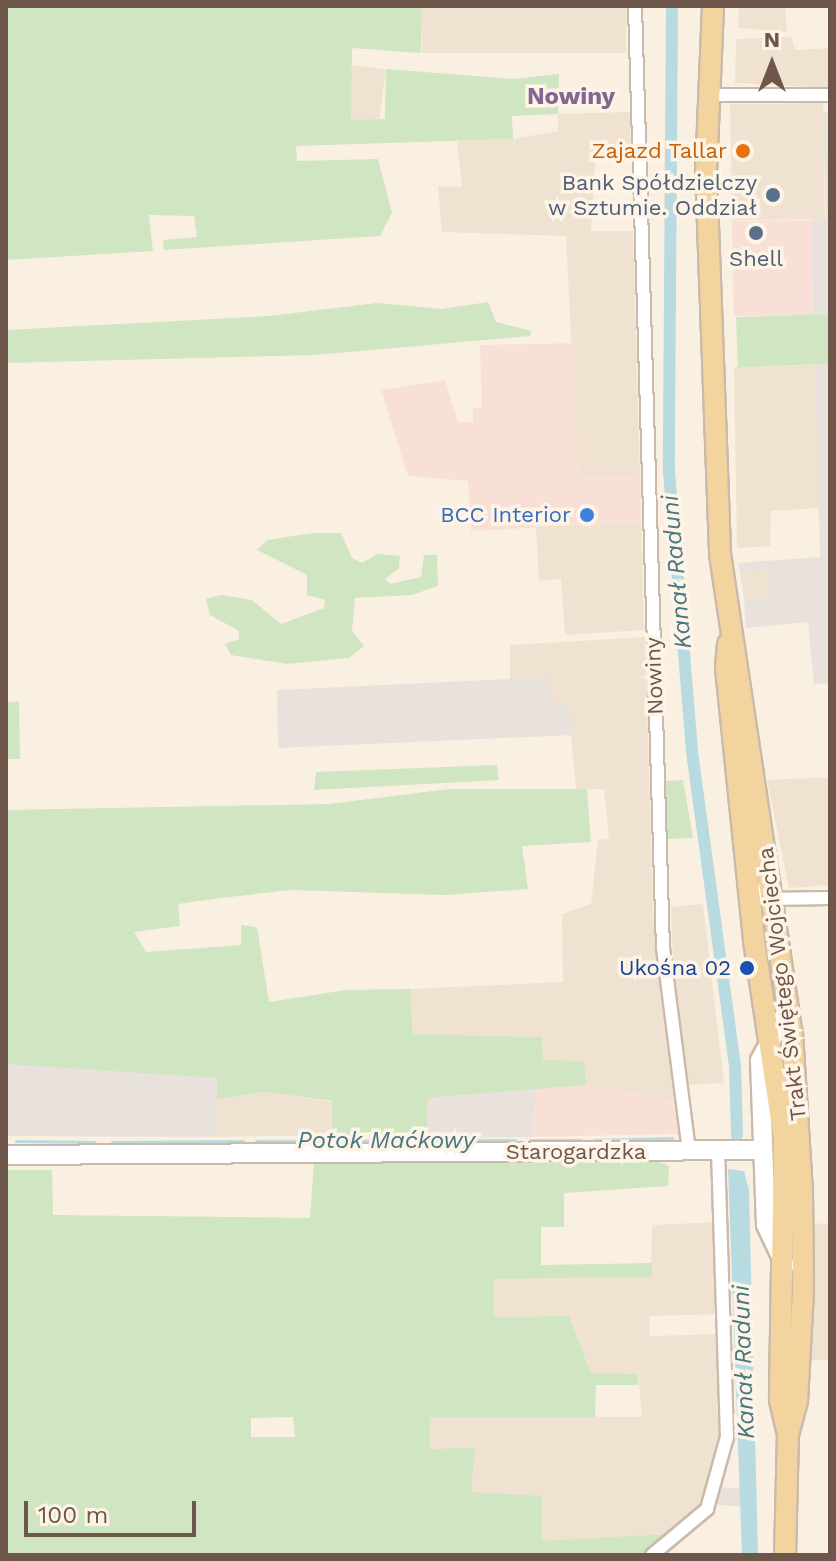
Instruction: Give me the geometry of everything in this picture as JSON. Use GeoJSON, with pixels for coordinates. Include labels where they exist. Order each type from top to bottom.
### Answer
{"type":"FeatureCollection","features":[{"type":"Feature","properties":{"kind":"main road","name":"Trakt Świętego Wojciecha"},"geometry":{"type":"LineString","coordinates":[[713,6],[706,170],[719,524],[729,632],[726,668],[752,925],[784,1140],[785,1265],[780,1400],[788,1434]]}},
{"type":"Feature","properties":{"kind":"main road","name":"Trakt Świętego Wojciecha"},"geometry":{"type":"LineString","coordinates":[[729,632],[740,667],[775,901],[797,1096],[803,1291],[797,1401],[788,1434],[785,1555]]}},
{"type":"Feature","properties":{"kind":"main road"},"geometry":{"type":"LineString","coordinates":[[788,1009],[770,1035],[760,1060],[767,1233],[803,1291]]}},
{"type":"Feature","properties":{"kind":"main road","name":"Starogardzka"},"geometry":{"type":"LineString","coordinates":[[6,1155],[763,1150]]}},
{"type":"Feature","properties":{"kind":"street","name":"Nowiny"},"geometry":{"type":"LineString","coordinates":[[635,6],[663,948],[689,1152]]}},
{"type":"Feature","properties":{"kind":"street"},"geometry":{"type":"LineString","coordinates":[[708,95],[830,95]]}},
{"type":"Feature","properties":{"kind":"street"},"geometry":{"type":"LineString","coordinates":[[748,883],[775,901],[830,898]]}},
{"type":"Feature","properties":{"kind":"street"},"geometry":{"type":"LineString","coordinates":[[752,925],[775,901]]}},
{"type":"Feature","properties":{"kind":"street"},"geometry":{"type":"LineString","coordinates":[[652,1555],[707,1509],[727,1437],[718,1151]]}},
{"type":"Feature","properties":{"kind":"shaded area"},"geometry":{"type":"Polygon","coordinates":[[[422,6],[626,6],[626,53],[422,53],[422,6]]]}},
{"type":"Feature","properties":{"kind":"shaded area"},"geometry":{"type":"Polygon","coordinates":[[[739,6],[785,6],[787,32],[738,28],[739,6]]]}},
{"type":"Feature","properties":{"kind":"shaded area"},"geometry":{"type":"Polygon","coordinates":[[[791,37],[795,50],[830,48],[830,88],[735,83],[736,39],[791,37]]]}},
{"type":"Feature","properties":{"kind":"shaded area"},"geometry":{"type":"Polygon","coordinates":[[[352,65],[386,69],[379,124],[345,120],[352,65]]]}},
{"type":"Feature","properties":{"kind":"shaded area"},"geometry":{"type":"Polygon","coordinates":[[[823,103],[825,219],[732,221],[730,105],[823,103]]]}},
{"type":"Feature","properties":{"kind":"shaded area"},"geometry":{"type":"Polygon","coordinates":[[[630,112],[631,154],[596,153],[591,231],[633,231],[640,476],[578,477],[566,236],[442,232],[438,186],[462,187],[457,141],[513,139],[558,131],[558,114],[630,112]]]}},
{"type":"Feature","properties":{"kind":"shaded area"},"geometry":{"type":"Polygon","coordinates":[[[830,112],[830,361],[828,315],[813,315],[811,220],[826,219],[823,113],[830,112]]]}},
{"type":"Feature","properties":{"kind":"shaded area"},"geometry":{"type":"Polygon","coordinates":[[[811,220],[813,315],[734,316],[732,221],[811,220]]]}},
{"type":"Feature","properties":{"kind":"shaded area"},"geometry":{"type":"Polygon","coordinates":[[[574,343],[578,477],[640,476],[641,522],[471,531],[468,481],[408,476],[381,390],[445,380],[458,422],[473,422],[473,408],[482,407],[480,345],[574,343]]]}},
{"type":"Feature","properties":{"kind":"shaded area"},"geometry":{"type":"Polygon","coordinates":[[[830,364],[830,683],[814,684],[808,622],[746,628],[744,600],[768,598],[769,570],[740,572],[738,563],[820,557],[815,365],[830,364]]]}},
{"type":"Feature","properties":{"kind":"shaded area"},"geometry":{"type":"Polygon","coordinates":[[[815,365],[819,508],[771,511],[770,546],[737,548],[734,367],[815,365]]]}},
{"type":"Feature","properties":{"kind":"shaded area"},"geometry":{"type":"Polygon","coordinates":[[[641,522],[644,630],[565,635],[561,579],[539,581],[536,527],[641,522]]]}},
{"type":"Feature","properties":{"kind":"shaded area"},"geometry":{"type":"Polygon","coordinates":[[[769,570],[768,598],[744,600],[740,572],[769,570]]]}},
{"type":"Feature","properties":{"kind":"shaded area"},"geometry":{"type":"Polygon","coordinates":[[[645,637],[653,911],[674,1101],[586,1085],[583,1061],[543,1061],[542,1037],[413,1034],[410,989],[563,982],[562,914],[591,904],[598,840],[609,838],[604,789],[576,789],[568,703],[550,699],[549,677],[510,679],[510,645],[645,637]]]}},
{"type":"Feature","properties":{"kind":"shaded area"},"geometry":{"type":"Polygon","coordinates":[[[550,677],[550,699],[568,703],[574,735],[278,748],[277,690],[550,677]]]}},
{"type":"Feature","properties":{"kind":"shaded area"},"geometry":{"type":"Polygon","coordinates":[[[830,777],[830,885],[789,888],[767,780],[830,777]]]}},
{"type":"Feature","properties":{"kind":"shaded area"},"geometry":{"type":"Polygon","coordinates":[[[703,904],[724,1083],[688,1085],[674,998],[671,907],[703,904]]]}},
{"type":"Feature","properties":{"kind":"shaded area"},"geometry":{"type":"Polygon","coordinates":[[[44,1062],[218,1078],[216,1137],[6,1136],[6,1064],[44,1062]]]}},
{"type":"Feature","properties":{"kind":"shaded area"},"geometry":{"type":"Polygon","coordinates":[[[586,1085],[674,1101],[679,1134],[532,1137],[536,1089],[586,1085]]]}},
{"type":"Feature","properties":{"kind":"shaded area"},"geometry":{"type":"Polygon","coordinates":[[[536,1089],[532,1137],[427,1138],[428,1098],[536,1089]]]}},
{"type":"Feature","properties":{"kind":"shaded area"},"geometry":{"type":"Polygon","coordinates":[[[264,1092],[332,1102],[332,1135],[216,1137],[217,1099],[264,1092]]]}},
{"type":"Feature","properties":{"kind":"shaded area"},"geometry":{"type":"Polygon","coordinates":[[[719,1222],[722,1314],[649,1316],[650,1336],[722,1334],[722,1444],[704,1504],[671,1534],[542,1542],[471,1492],[430,1449],[430,1416],[642,1417],[638,1374],[591,1373],[569,1316],[494,1317],[494,1279],[651,1277],[652,1225],[719,1222]]]}},
{"type":"Feature","properties":{"kind":"shaded area"},"geometry":{"type":"Polygon","coordinates":[[[830,1223],[830,1360],[810,1360],[813,1224],[830,1223]]]}},
{"type":"Feature","properties":{"kind":"shaded area"},"geometry":{"type":"Polygon","coordinates":[[[717,1487],[740,1488],[740,1507],[712,1504],[717,1487]]]}},
{"type":"Feature","properties":{"kind":"green space"},"geometry":{"type":"Polygon","coordinates":[[[6,6],[422,6],[421,53],[352,48],[351,120],[385,119],[386,69],[512,79],[559,74],[558,114],[512,116],[513,139],[296,146],[297,161],[378,159],[392,213],[380,236],[164,250],[163,240],[197,237],[194,216],[149,215],[153,251],[6,260],[6,6]]]}},
{"type":"Feature","properties":{"kind":"green space"},"geometry":{"type":"Polygon","coordinates":[[[488,302],[496,322],[532,331],[530,336],[315,355],[6,363],[6,330],[269,316],[377,303],[442,309],[488,302]]]}},
{"type":"Feature","properties":{"kind":"green space"},"geometry":{"type":"Polygon","coordinates":[[[828,314],[830,364],[738,367],[736,317],[828,314]]]}},
{"type":"Feature","properties":{"kind":"green space"},"geometry":{"type":"Polygon","coordinates":[[[313,533],[341,533],[352,558],[362,563],[377,554],[400,556],[399,568],[385,579],[390,584],[421,577],[424,555],[437,555],[438,586],[412,595],[355,598],[352,631],[364,646],[349,658],[287,664],[231,655],[225,644],[239,639],[239,631],[210,615],[206,599],[221,595],[252,600],[281,624],[324,608],[325,600],[307,595],[307,575],[257,550],[267,540],[313,533]]]}},
{"type":"Feature","properties":{"kind":"green space"},"geometry":{"type":"Polygon","coordinates":[[[6,702],[19,702],[20,759],[7,759],[6,702]]]}},
{"type":"Feature","properties":{"kind":"green space"},"geometry":{"type":"Polygon","coordinates":[[[497,765],[499,780],[314,790],[316,772],[497,765]]]}},
{"type":"Feature","properties":{"kind":"green space"},"geometry":{"type":"Polygon","coordinates":[[[683,780],[693,838],[667,839],[666,781],[683,780]]]}},
{"type":"Feature","properties":{"kind":"green space"},"geometry":{"type":"Polygon","coordinates":[[[449,789],[587,789],[591,842],[522,846],[528,889],[445,895],[290,890],[178,904],[180,926],[134,932],[146,952],[241,945],[241,925],[257,927],[269,1002],[346,990],[410,989],[413,1034],[542,1037],[543,1060],[584,1061],[586,1085],[428,1098],[427,1138],[332,1135],[332,1101],[264,1092],[217,1099],[217,1078],[6,1064],[6,810],[329,804],[449,789]]]}},
{"type":"Feature","properties":{"kind":"green space"},"geometry":{"type":"Polygon","coordinates":[[[655,1160],[669,1166],[668,1186],[564,1193],[564,1227],[541,1227],[541,1265],[652,1263],[652,1277],[494,1279],[494,1317],[569,1316],[591,1373],[638,1374],[638,1385],[596,1385],[595,1417],[430,1417],[430,1449],[475,1448],[471,1492],[542,1496],[542,1541],[671,1534],[645,1555],[6,1555],[6,1170],[52,1170],[53,1215],[310,1218],[314,1163],[655,1160]],[[293,1417],[251,1418],[251,1437],[295,1437],[293,1417]]]}},
{"type":"Feature","properties":{"kind":"water"},"geometry":{"type":"Polygon","coordinates":[[[728,1169],[744,1171],[749,1190],[758,1555],[742,1555],[728,1169]]]}},
{"type":"Feature","properties":{"kind":"waterway","name":"Kanał Raduni"},"geometry":{"type":"LineString","coordinates":[[672,6],[669,471],[692,752],[735,1064],[737,1135]]}},
{"type":"Feature","properties":{"kind":"waterway","name":"Potok Maćkowy"},"geometry":{"type":"LineString","coordinates":[[594,1140],[672,1138]]}},
{"type":"Feature","properties":{"kind":"waterway","name":"Potok Maćkowy"},"geometry":{"type":"LineString","coordinates":[[256,1141],[515,1140]]}},
{"type":"Feature","properties":{"kind":"waterway","name":"Potok Maćkowy"},"geometry":{"type":"LineString","coordinates":[[530,1140],[581,1140]]}},
{"type":"Feature","properties":{"kind":"waterway","name":"Potok Maćkowy"},"geometry":{"type":"LineString","coordinates":[[16,1141],[94,1142]]}},
{"type":"Feature","properties":{"kind":"waterway","name":"Potok Maćkowy"},"geometry":{"type":"LineString","coordinates":[[112,1142],[243,1141]]}},
{"type":"Feature","properties":{"kind":"place","name":"Zajazd Tallar"},"geometry":{"type":"Point","coordinates":[743,151]}},
{"type":"Feature","properties":{"kind":"place","name":"Bank Spółdzielczy w Sztumie. Oddział"},"geometry":{"type":"Point","coordinates":[773,195]}},
{"type":"Feature","properties":{"kind":"place","name":"Shell"},"geometry":{"type":"Point","coordinates":[756,233]}},
{"type":"Feature","properties":{"kind":"place","name":"BCC Interior"},"geometry":{"type":"Point","coordinates":[587,515]}},
{"type":"Feature","properties":{"kind":"place","name":"Ukośna 02"},"geometry":{"type":"Point","coordinates":[747,968]}},
{"type":"Feature","properties":{"kind":"district","name":"Nowiny"},"geometry":{"type":"Point","coordinates":[571,97]}}]}
